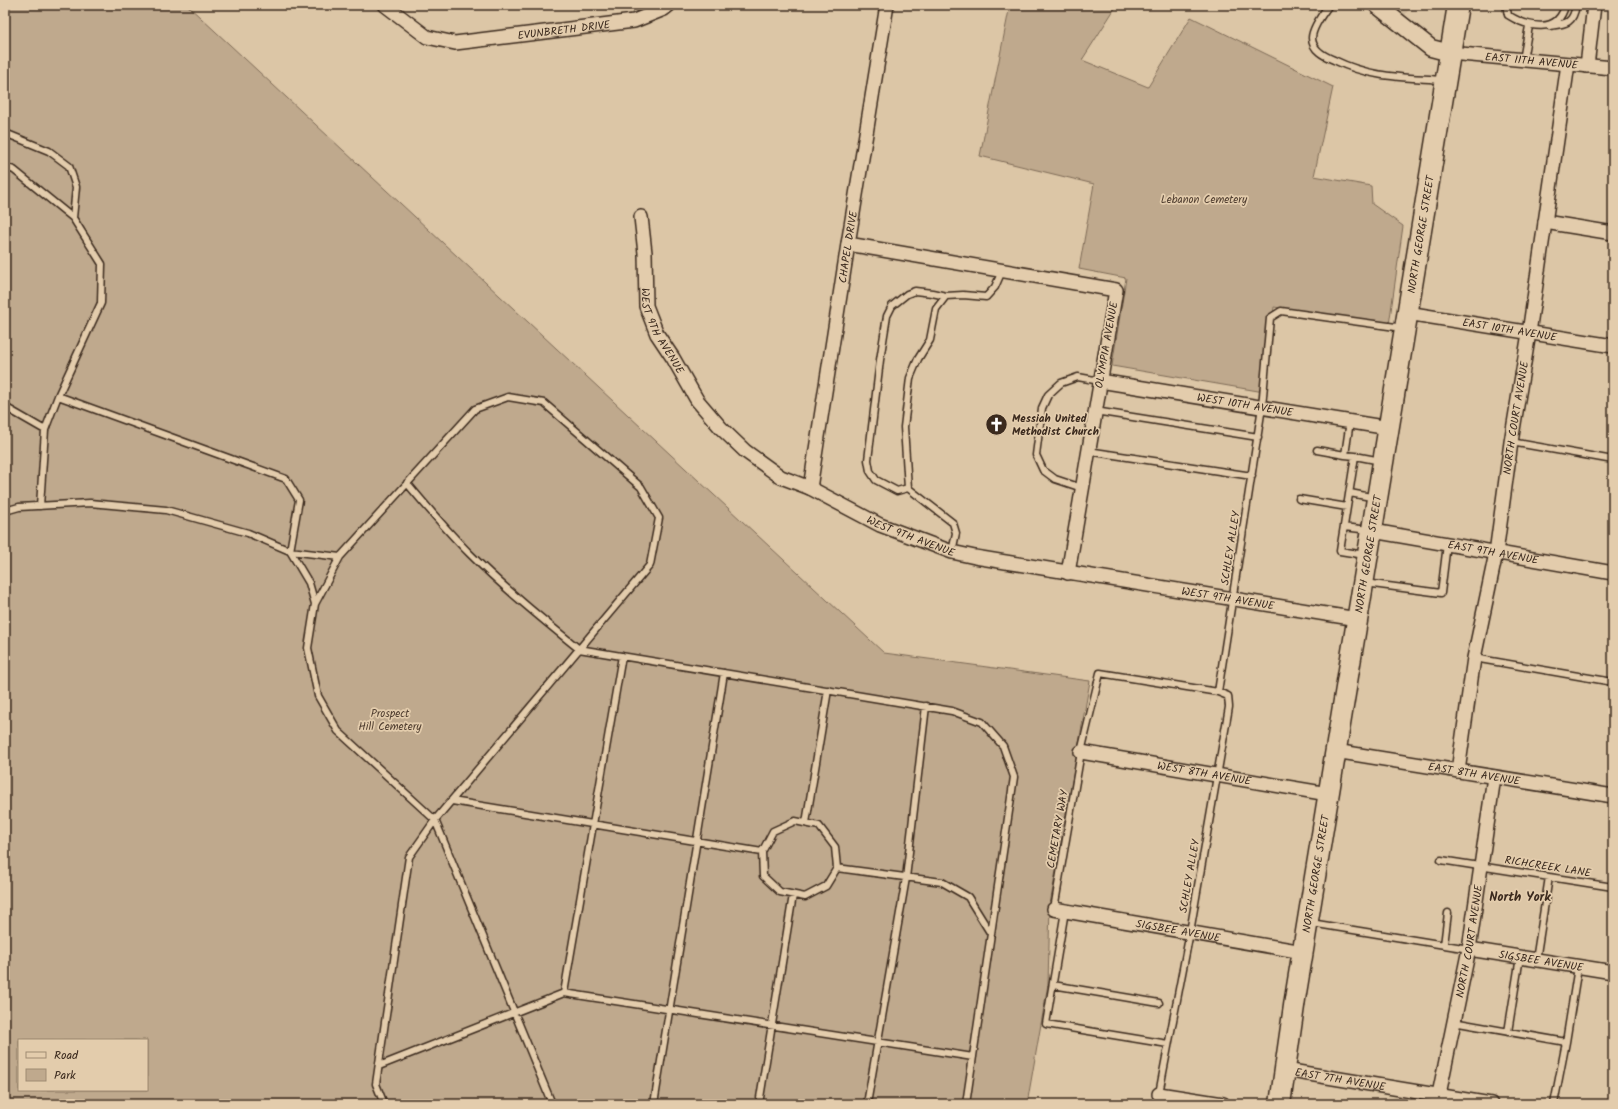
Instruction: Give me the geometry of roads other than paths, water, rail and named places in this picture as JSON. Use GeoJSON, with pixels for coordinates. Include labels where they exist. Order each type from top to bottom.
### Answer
{"type":"FeatureCollection","features":[{"type":"Feature","properties":{"kind":"main road","name":"NORTH GEORGE STREET"},"geometry":{"type":"LineString","coordinates":[[1280,1104],[1307,922],[1373,531],[1458,5]]}},
{"type":"Feature","properties":{"kind":"street","name":"EVUNBRETH DRIVE"},"geometry":{"type":"LineString","coordinates":[[385,5],[427,37],[455,43],[634,21],[664,9],[669,5]]}},
{"type":"Feature","properties":{"kind":"street","name":"CHAPEL DRIVE"},"geometry":{"type":"LineString","coordinates":[[810,488],[887,5]]}},
{"type":"Feature","properties":{"kind":"street"},"geometry":{"type":"LineString","coordinates":[[1377,5],[1431,48],[1450,53]]}},
{"type":"Feature","properties":{"kind":"street"},"geometry":{"type":"LineString","coordinates":[[1587,66],[1594,5]]}},
{"type":"Feature","properties":{"kind":"street","name":"EAST 11TH AVENUE"},"geometry":{"type":"LineString","coordinates":[[1450,53],[1613,68]]}},
{"type":"Feature","properties":{"kind":"street","name":"NORTH COURT AVENUE"},"geometry":{"type":"LineString","coordinates":[[1458,771],[1474,658],[1496,553],[1511,442],[1529,333],[1568,64]]}},
{"type":"Feature","properties":{"kind":"street","name":"WEST 9TH AVENUE"},"geometry":{"type":"LineString","coordinates":[[641,217],[645,253],[646,306],[657,334],[673,358],[697,400],[721,428],[745,451],[782,477],[810,488],[880,525],[952,552],[1068,573],[1357,619]]}},
{"type":"Feature","properties":{"kind":"street"},"geometry":{"type":"LineString","coordinates":[[1545,222],[1613,233]]}},
{"type":"Feature","properties":{"kind":"street","name":"OLYMPIA AVENUE"},"geometry":{"type":"LineString","coordinates":[[848,244],[1116,290],[1068,573]]}},
{"type":"Feature","properties":{"kind":"street","name":"EAST 10TH AVENUE"},"geometry":{"type":"LineString","coordinates":[[1406,320],[1529,333],[1613,346]]}},
{"type":"Feature","properties":{"kind":"street","name":"WEST 10TH AVENUE"},"geometry":{"type":"LineString","coordinates":[[1100,381],[1389,428]]}},
{"type":"Feature","properties":{"kind":"street","name":"EAST 9TH AVENUE"},"geometry":{"type":"LineString","coordinates":[[1373,531],[1613,573]]}},
{"type":"Feature","properties":{"kind":"street","name":"EAST 8TH AVENUE"},"geometry":{"type":"LineString","coordinates":[[1335,751],[1613,796]]}},
{"type":"Feature","properties":{"kind":"street","name":"WEST 8TH AVENUE"},"geometry":{"type":"LineString","coordinates":[[1081,752],[1328,794]]}},
{"type":"Feature","properties":{"kind":"street","name":"NORTH COURT AVENUE"},"geometry":{"type":"LineString","coordinates":[[1438,1100],[1469,949],[1494,777]]}},
{"type":"Feature","properties":{"kind":"street","name":"SIGSBEE AVENUE"},"geometry":{"type":"LineString","coordinates":[[1060,910],[1303,952]]}},
{"type":"Feature","properties":{"kind":"street","name":"SIGSBEE AVENUE"},"geometry":{"type":"LineString","coordinates":[[1469,949],[1613,972]]}},
{"type":"Feature","properties":{"kind":"street","name":"EAST 7TH AVENUE"},"geometry":{"type":"LineString","coordinates":[[1285,1070],[1438,1100],[1491,1104]]}},
{"type":"Feature","properties":{"kind":"street"},"geometry":{"type":"LineString","coordinates":[[1158,1099],[1223,1104]]}},
{"type":"Feature","properties":{"kind":"lane"},"geometry":{"type":"LineString","coordinates":[[1329,5],[1318,21],[1312,37],[1315,49],[1328,58],[1350,68],[1370,74],[1391,77],[1446,80]]}},
{"type":"Feature","properties":{"kind":"lane"},"geometry":{"type":"LineString","coordinates":[[1506,5],[1508,15],[1517,22],[1529,26],[1545,27],[1565,25],[1574,16],[1576,5]]}},
{"type":"Feature","properties":{"kind":"lane"},"geometry":{"type":"LineString","coordinates":[[1545,27],[1558,19],[1564,5]]}},
{"type":"Feature","properties":{"kind":"lane"},"geometry":{"type":"LineString","coordinates":[[1523,60],[1529,26]]}},
{"type":"Feature","properties":{"kind":"lane"},"geometry":{"type":"LineString","coordinates":[[5,133],[49,151],[69,166],[76,187],[73,218]]}},
{"type":"Feature","properties":{"kind":"lane"},"geometry":{"type":"LineString","coordinates":[[5,167],[14,170],[73,218],[102,264],[101,303],[58,396],[45,430],[40,506]]}},
{"type":"Feature","properties":{"kind":"lane"},"geometry":{"type":"LineString","coordinates":[[908,488],[898,491],[876,480],[870,471],[868,460],[880,360],[888,316],[892,306],[907,294],[916,291],[946,296],[964,295],[986,297],[995,287],[1002,271]]}},
{"type":"Feature","properties":{"kind":"lane"},"geometry":{"type":"LineString","coordinates":[[946,296],[936,308],[930,340],[918,359],[910,378],[904,427],[908,488],[953,523],[956,533],[952,552]]}},
{"type":"Feature","properties":{"kind":"lane","name":"SCHLEY ALLEY"},"geometry":{"type":"LineString","coordinates":[[1158,1099],[1190,932],[1229,707],[1228,696],[1218,692],[1258,437],[1270,318],[1281,311],[1406,320]]}},
{"type":"Feature","properties":{"kind":"lane"},"geometry":{"type":"LineString","coordinates":[[1082,488],[1056,479],[1044,470],[1036,455],[1042,408],[1048,395],[1061,383],[1078,377],[1100,381]]}},
{"type":"Feature","properties":{"kind":"lane"},"geometry":{"type":"LineString","coordinates":[[58,396],[286,480],[299,500],[290,551],[309,583],[315,604]]}},
{"type":"Feature","properties":{"kind":"lane"},"geometry":{"type":"LineString","coordinates":[[384,1104],[376,1084],[410,857],[436,820],[650,565],[659,518],[641,487],[544,403],[508,397],[475,409],[340,557],[315,604],[308,648],[318,696],[338,731],[436,820],[552,1104]]}},
{"type":"Feature","properties":{"kind":"lane"},"geometry":{"type":"LineString","coordinates":[[5,407],[45,430]]}},
{"type":"Feature","properties":{"kind":"lane"},"geometry":{"type":"LineString","coordinates":[[1095,411],[1258,437]]}},
{"type":"Feature","properties":{"kind":"lane"},"geometry":{"type":"LineString","coordinates":[[1345,454],[1350,422]]}},
{"type":"Feature","properties":{"kind":"lane"},"geometry":{"type":"LineString","coordinates":[[1511,442],[1613,460]]}},
{"type":"Feature","properties":{"kind":"lane"},"geometry":{"type":"LineString","coordinates":[[1317,450],[1384,461]]}},
{"type":"Feature","properties":{"kind":"lane"},"geometry":{"type":"LineString","coordinates":[[1088,451],[1252,476]]}},
{"type":"Feature","properties":{"kind":"lane"},"geometry":{"type":"LineString","coordinates":[[1355,456],[1340,551],[1368,556]]}},
{"type":"Feature","properties":{"kind":"lane"},"geometry":{"type":"LineString","coordinates":[[407,483],[436,517],[471,554],[549,625],[579,649],[926,706],[952,711],[982,722],[1003,746],[1014,778],[966,1104]]}},
{"type":"Feature","properties":{"kind":"lane"},"geometry":{"type":"LineString","coordinates":[[1350,493],[1378,498]]}},
{"type":"Feature","properties":{"kind":"lane"},"geometry":{"type":"LineString","coordinates":[[1299,499],[1347,506]]}},
{"type":"Feature","properties":{"kind":"lane"},"geometry":{"type":"LineString","coordinates":[[5,511],[19,507],[90,503],[166,510],[248,533],[290,551],[340,557]]}},
{"type":"Feature","properties":{"kind":"lane"},"geometry":{"type":"LineString","coordinates":[[1344,526],[1373,531]]}},
{"type":"Feature","properties":{"kind":"lane"},"geometry":{"type":"LineString","coordinates":[[1364,582],[1441,593],[1447,544]]}},
{"type":"Feature","properties":{"kind":"lane"},"geometry":{"type":"LineString","coordinates":[[564,994],[622,656]]}},
{"type":"Feature","properties":{"kind":"lane"},"geometry":{"type":"LineString","coordinates":[[1474,658],[1613,682]]}},
{"type":"Feature","properties":{"kind":"lane"},"geometry":{"type":"LineString","coordinates":[[654,1104],[724,673]]}},
{"type":"Feature","properties":{"kind":"lane","name":"CEMETARY WAY"},"geometry":{"type":"LineString","coordinates":[[1168,1044],[1046,1024],[1053,985],[1060,910],[1081,752],[1100,673],[1218,692]]}},
{"type":"Feature","properties":{"kind":"lane"},"geometry":{"type":"LineString","coordinates":[[806,824],[828,690]]}},
{"type":"Feature","properties":{"kind":"lane"},"geometry":{"type":"LineString","coordinates":[[868,1104],[906,878],[926,706]]}},
{"type":"Feature","properties":{"kind":"lane"},"geometry":{"type":"LineString","coordinates":[[452,801],[762,852]]}},
{"type":"Feature","properties":{"kind":"lane"},"geometry":{"type":"LineString","coordinates":[[795,821],[819,826],[835,846],[837,868],[826,886],[805,897],[793,895],[780,892],[763,876],[762,852],[773,831],[795,821]]}},
{"type":"Feature","properties":{"kind":"lane","name":"RICHCREEK LANE"},"geometry":{"type":"LineString","coordinates":[[1441,860],[1613,887]]}},
{"type":"Feature","properties":{"kind":"lane"},"geometry":{"type":"LineString","coordinates":[[837,868],[942,882],[968,897],[991,934]]}},
{"type":"Feature","properties":{"kind":"lane"},"geometry":{"type":"LineString","coordinates":[[1536,960],[1549,877]]}},
{"type":"Feature","properties":{"kind":"lane"},"geometry":{"type":"LineString","coordinates":[[759,1104],[793,895]]}},
{"type":"Feature","properties":{"kind":"lane"},"geometry":{"type":"LineString","coordinates":[[1444,945],[1448,913]]}},
{"type":"Feature","properties":{"kind":"lane"},"geometry":{"type":"LineString","coordinates":[[1307,922],[1469,949]]}},
{"type":"Feature","properties":{"kind":"lane"},"geometry":{"type":"LineString","coordinates":[[1508,1032],[1520,957]]}},
{"type":"Feature","properties":{"kind":"lane"},"geometry":{"type":"LineString","coordinates":[[1554,1104],[1578,967]]}},
{"type":"Feature","properties":{"kind":"lane"},"geometry":{"type":"LineString","coordinates":[[1053,985],[1159,1003]]}},
{"type":"Feature","properties":{"kind":"lane"},"geometry":{"type":"LineString","coordinates":[[379,1066],[564,994],[973,1057]]}},
{"type":"Feature","properties":{"kind":"lane"},"geometry":{"type":"LineString","coordinates":[[1454,1022],[1566,1042]]}},
{"type":"Feature","properties":{"kind":"place","name":"Messiah United Methodist Church"},"geometry":{"type":"Point","coordinates":[996,424]}},
{"type":"Feature","properties":{"kind":"district","name":"North York"},"geometry":{"type":"Point","coordinates":[1520,896]}},
{"type":"Feature","properties":{"kind":"park label","name":"Lebanon Cemetery"},"geometry":{"type":"Point","coordinates":[1204,199]}},
{"type":"Feature","properties":{"kind":"park label","name":"Prospect Hill Cemetery"},"geometry":{"type":"Point","coordinates":[390,719]}}]}
